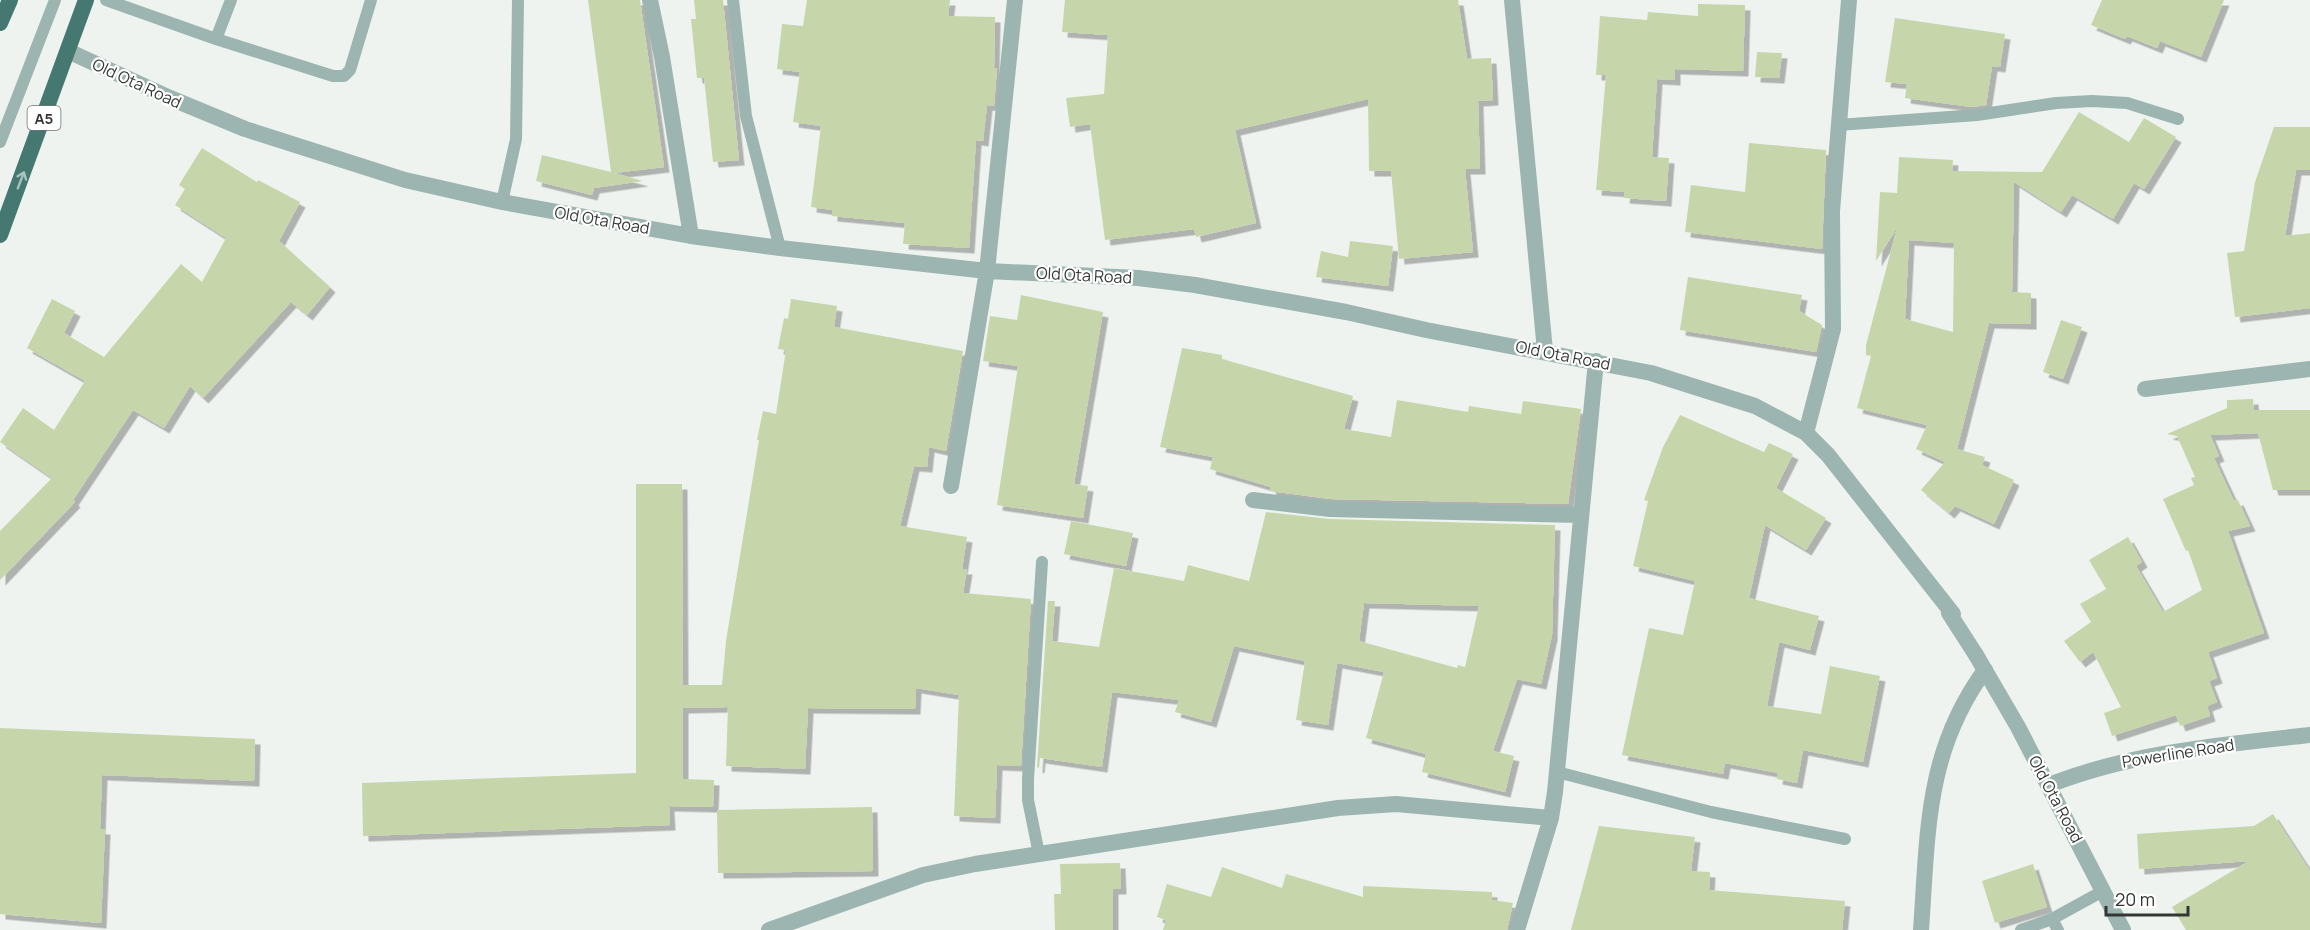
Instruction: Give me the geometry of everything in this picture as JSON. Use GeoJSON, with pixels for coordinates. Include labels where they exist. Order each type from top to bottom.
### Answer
{"type":"FeatureCollection","features":[{"type":"Feature","properties":{"kind":"highway"},"geometry":{"type":"LineString","coordinates":[[0,23],[10,0]]}},
{"type":"Feature","properties":{"kind":"highway","name":"A5"},"geometry":{"type":"LineString","coordinates":[[0,235],[86,0]]}},
{"type":"Feature","properties":{"kind":"street"},"geometry":{"type":"LineString","coordinates":[[650,0],[691,236]]}},
{"type":"Feature","properties":{"kind":"street"},"geometry":{"type":"LineString","coordinates":[[951,486],[987,271],[1015,0]]}},
{"type":"Feature","properties":{"kind":"street"},"geometry":{"type":"LineString","coordinates":[[1512,0],[1545,351]]}},
{"type":"Feature","properties":{"kind":"street"},"geometry":{"type":"LineString","coordinates":[[1806,433],[1833,329],[1832,211],[1849,0]]}},
{"type":"Feature","properties":{"kind":"street","name":"Old Ota Road"},"geometry":{"type":"LineString","coordinates":[[68,51],[245,129],[405,180],[502,202],[691,236],[780,248],[987,271],[1138,278],[1195,285],[1596,361],[1707,388],[1755,406],[1806,433],[1828,455],[1953,614],[1949,613],[1985,670],[2049,785],[2123,930]]}},
{"type":"Feature","properties":{"kind":"street"},"geometry":{"type":"LineString","coordinates":[[1517,930],[1551,818],[1596,361]]}},
{"type":"Feature","properties":{"kind":"street"},"geometry":{"type":"LineString","coordinates":[[2145,389],[2310,369]]}},
{"type":"Feature","properties":{"kind":"street"},"geometry":{"type":"LineString","coordinates":[[1253,500],[1330,509],[1580,515]]}},
{"type":"Feature","properties":{"kind":"street"},"geometry":{"type":"LineString","coordinates":[[1921,930],[1934,781],[1948,733],[1964,698],[1985,670]]}},
{"type":"Feature","properties":{"kind":"street","name":"Powerline Road"},"geometry":{"type":"LineString","coordinates":[[2049,785],[2122,760],[2213,746],[2310,735]]}},
{"type":"Feature","properties":{"kind":"street"},"geometry":{"type":"LineString","coordinates":[[769,930],[923,875],[1039,854],[1338,808],[1396,804],[1551,818]]}},
{"type":"Feature","properties":{"kind":"lane"},"geometry":{"type":"LineString","coordinates":[[0,142],[55,0]]}},
{"type":"Feature","properties":{"kind":"lane"},"geometry":{"type":"LineString","coordinates":[[106,0],[216,39],[333,76],[344,76],[350,70],[371,0]]}},
{"type":"Feature","properties":{"kind":"lane"},"geometry":{"type":"LineString","coordinates":[[216,39],[231,0]]}},
{"type":"Feature","properties":{"kind":"lane"},"geometry":{"type":"LineString","coordinates":[[502,202],[516,139],[518,0]]}},
{"type":"Feature","properties":{"kind":"lane"},"geometry":{"type":"LineString","coordinates":[[733,0],[746,116],[780,248]]}},
{"type":"Feature","properties":{"kind":"lane"},"geometry":{"type":"LineString","coordinates":[[1838,125],[1977,115],[2092,101],[2127,103],[2178,118]]}},
{"type":"Feature","properties":{"kind":"lane"},"geometry":{"type":"LineString","coordinates":[[1039,854],[1028,800],[1028,778],[1042,562]]}},
{"type":"Feature","properties":{"kind":"lane"},"geometry":{"type":"LineString","coordinates":[[1557,772],[1711,812],[1845,839]]}},
{"type":"Feature","properties":{"kind":"lane"},"geometry":{"type":"LineString","coordinates":[[2020,930],[2055,924],[2103,891]]}},
{"type":"Feature","properties":{"kind":"building"},"geometry":{"type":"Polygon","coordinates":[[[588,0],[640,0],[664,167],[614,173],[643,181],[594,188],[592,195],[536,181],[542,155],[611,172],[588,0]]]}},
{"type":"Feature","properties":{"kind":"building"},"geometry":{"type":"Polygon","coordinates":[[[694,0],[723,0],[739,160],[713,162],[704,78],[697,78],[691,19],[696,19],[694,0]]]}},
{"type":"Feature","properties":{"kind":"building"},"geometry":{"type":"Polygon","coordinates":[[[807,0],[950,0],[948,16],[995,17],[994,68],[997,68],[994,106],[987,105],[983,141],[976,140],[969,248],[903,244],[905,223],[832,216],[832,210],[811,207],[821,126],[793,122],[800,72],[777,69],[782,24],[803,26],[807,0]]]}},
{"type":"Feature","properties":{"kind":"building"},"geometry":{"type":"Polygon","coordinates":[[[1065,0],[1458,0],[1467,59],[1491,58],[1493,100],[1478,101],[1480,169],[1465,169],[1473,252],[1399,259],[1391,171],[1369,171],[1368,99],[1235,130],[1256,223],[1196,237],[1194,229],[1105,240],[1090,124],[1070,127],[1066,98],[1104,94],[1108,35],[1062,32],[1065,0]]]}},
{"type":"Feature","properties":{"kind":"building"},"geometry":{"type":"Polygon","coordinates":[[[2102,0],[2224,0],[2201,57],[2160,41],[2157,48],[2127,36],[2125,39],[2091,25],[2102,0]]]}},
{"type":"Feature","properties":{"kind":"building"},"geometry":{"type":"Polygon","coordinates":[[[1698,4],[1745,5],[1743,71],[1675,69],[1675,80],[1657,79],[1652,157],[1669,158],[1666,201],[1624,198],[1625,192],[1596,190],[1606,75],[1596,75],[1600,16],[1647,20],[1648,12],[1698,16],[1698,4]]]}},
{"type":"Feature","properties":{"kind":"building"},"geometry":{"type":"Polygon","coordinates":[[[1895,18],[2005,34],[2000,67],[1992,66],[1986,105],[1972,107],[1905,98],[1907,84],[1885,82],[1895,18]]]}},
{"type":"Feature","properties":{"kind":"building"},"geometry":{"type":"Polygon","coordinates":[[[1757,52],[1782,53],[1779,78],[1755,77],[1757,52]]]}},
{"type":"Feature","properties":{"kind":"building"},"geometry":{"type":"Polygon","coordinates":[[[2079,112],[2129,142],[2144,118],[2176,137],[2144,189],[2134,183],[2113,219],[2072,195],[2061,212],[2014,182],[2012,292],[2031,293],[2031,324],[1989,323],[1957,449],[1985,457],[1982,465],[2014,480],[1994,524],[1955,506],[1949,513],[1921,490],[1945,462],[1916,449],[1927,425],[1857,408],[1871,356],[1866,355],[1866,345],[1897,228],[1876,261],[1880,192],[1897,193],[1899,157],[1953,160],[1952,171],[2042,172],[2079,112]],[[1909,240],[1905,319],[1953,332],[1954,243],[1909,240]]]}},
{"type":"Feature","properties":{"kind":"building"},"geometry":{"type":"Polygon","coordinates":[[[2274,127],[2310,127],[2310,170],[2296,170],[2285,236],[2310,233],[2310,308],[2235,317],[2227,253],[2244,251],[2255,182],[2274,127]]]}},
{"type":"Feature","properties":{"kind":"building"},"geometry":{"type":"Polygon","coordinates":[[[1749,143],[1826,150],[1822,249],[1685,232],[1691,185],[1745,192],[1749,143]]]}},
{"type":"Feature","properties":{"kind":"building"},"geometry":{"type":"Polygon","coordinates":[[[202,148],[257,182],[258,180],[300,202],[279,241],[330,287],[307,315],[291,302],[203,398],[190,386],[164,428],[133,410],[73,500],[75,502],[0,580],[0,531],[52,478],[0,442],[23,408],[54,430],[85,381],[27,348],[52,299],[75,311],[64,333],[104,357],[181,264],[202,282],[226,238],[175,205],[185,189],[179,185],[202,148]]]}},
{"type":"Feature","properties":{"kind":"building"},"geometry":{"type":"Polygon","coordinates":[[[1350,241],[1393,246],[1388,286],[1316,277],[1321,251],[1348,257],[1350,241]]]}},
{"type":"Feature","properties":{"kind":"building"},"geometry":{"type":"Polygon","coordinates":[[[1688,277],[1802,295],[1799,311],[1822,325],[1816,352],[1680,330],[1688,277]]]}},
{"type":"Feature","properties":{"kind":"building"},"geometry":{"type":"Polygon","coordinates":[[[1021,295],[1103,312],[1074,484],[1088,486],[1083,518],[997,505],[1018,366],[983,361],[990,316],[1017,320],[1021,295]]]}},
{"type":"Feature","properties":{"kind":"building"},"geometry":{"type":"Polygon","coordinates":[[[791,299],[837,306],[834,327],[963,351],[946,451],[929,447],[927,467],[914,466],[900,526],[967,537],[962,569],[967,569],[963,593],[1031,599],[1021,766],[997,765],[995,818],[954,816],[959,695],[916,688],[915,709],[808,708],[805,769],[726,766],[728,707],[683,708],[683,779],[714,780],[713,807],[669,806],[670,825],[363,836],[362,783],[636,773],[636,484],[682,484],[683,685],[722,685],[726,641],[759,440],[757,440],[763,411],[776,414],[786,350],[778,349],[784,318],[788,319],[791,299]]]}},
{"type":"Feature","properties":{"kind":"building"},"geometry":{"type":"Polygon","coordinates":[[[2061,320],[2082,327],[2063,379],[2043,372],[2061,320]]]}},
{"type":"Feature","properties":{"kind":"building"},"geometry":{"type":"Polygon","coordinates":[[[1182,348],[1222,355],[1222,359],[1353,396],[1344,429],[1391,437],[1397,400],[1468,412],[1469,406],[1521,414],[1523,401],[1581,409],[1568,504],[1331,499],[1270,491],[1271,487],[1210,469],[1213,457],[1160,447],[1182,348]]]}},
{"type":"Feature","properties":{"kind":"building"},"geometry":{"type":"Polygon","coordinates":[[[2253,399],[2254,410],[2310,410],[2310,490],[2273,490],[2258,433],[2210,435],[2219,456],[2214,458],[2234,501],[2238,500],[2250,526],[2228,531],[2264,633],[2208,652],[2217,678],[2209,681],[2217,702],[2207,706],[2210,716],[2180,726],[2176,715],[2112,736],[2104,713],[2121,707],[2093,652],[2080,662],[2064,641],[2091,622],[2080,604],[2106,589],[2089,560],[2128,537],[2142,562],[2136,566],[2163,612],[2202,590],[2188,550],[2186,551],[2163,499],[2194,485],[2191,478],[2195,477],[2177,436],[2167,434],[2227,408],[2227,400],[2253,399]]]}},
{"type":"Feature","properties":{"kind":"building"},"geometry":{"type":"Polygon","coordinates":[[[1680,415],[1764,452],[1769,443],[1793,454],[1776,488],[1826,518],[1806,550],[1765,525],[1749,598],[1819,616],[1810,650],[1779,642],[1767,706],[1821,714],[1830,666],[1880,676],[1863,762],[1803,750],[1797,783],[1777,779],[1778,773],[1725,763],[1723,774],[1622,755],[1649,628],[1683,635],[1695,581],[1633,566],[1648,501],[1644,500],[1663,447],[1680,415]]]}},
{"type":"Feature","properties":{"kind":"building"},"geometry":{"type":"Polygon","coordinates":[[[1266,512],[1330,519],[1555,525],[1552,635],[1541,684],[1517,679],[1493,751],[1514,756],[1505,792],[1422,772],[1426,754],[1366,738],[1384,672],[1337,663],[1328,725],[1296,720],[1305,661],[1234,646],[1211,722],[1175,712],[1179,700],[1112,692],[1102,767],[1040,758],[1039,768],[1037,767],[1048,601],[1055,601],[1052,641],[1099,647],[1114,568],[1184,581],[1188,565],[1249,581],[1266,512]],[[1364,603],[1359,641],[1457,668],[1458,665],[1465,667],[1479,606],[1364,603]]]}},
{"type":"Feature","properties":{"kind":"building"},"geometry":{"type":"Polygon","coordinates":[[[1071,521],[1133,533],[1126,566],[1064,554],[1071,521]]]}},
{"type":"Feature","properties":{"kind":"building"},"geometry":{"type":"Polygon","coordinates":[[[0,728],[255,739],[254,781],[102,775],[100,829],[105,829],[101,923],[0,914],[0,728]]]}},
{"type":"Feature","properties":{"kind":"building"},"geometry":{"type":"Polygon","coordinates":[[[872,807],[873,871],[718,873],[717,810],[872,807]]]}},
{"type":"Feature","properties":{"kind":"building"},"geometry":{"type":"Polygon","coordinates":[[[2273,814],[2310,871],[2310,930],[2186,930],[2172,907],[2249,861],[2139,869],[2137,834],[2254,826],[2273,814]]]}},
{"type":"Feature","properties":{"kind":"building"},"geometry":{"type":"Polygon","coordinates":[[[1599,826],[1695,837],[1691,871],[1710,872],[1709,890],[1845,901],[1842,930],[1571,930],[1599,826]]]}},
{"type":"Feature","properties":{"kind":"building"},"geometry":{"type":"Polygon","coordinates":[[[1120,863],[1121,889],[1113,889],[1113,930],[1055,930],[1054,894],[1061,894],[1060,864],[1120,863]]]}},
{"type":"Feature","properties":{"kind":"building"},"geometry":{"type":"Polygon","coordinates":[[[2033,864],[2047,907],[1995,923],[1982,881],[2033,864]]]}},
{"type":"Feature","properties":{"kind":"building"},"geometry":{"type":"Polygon","coordinates":[[[1222,867],[1282,888],[1286,874],[1363,897],[1363,886],[1492,892],[1492,900],[1513,903],[1507,930],[1163,930],[1166,920],[1157,917],[1167,884],[1211,897],[1222,867]]]}}]}
